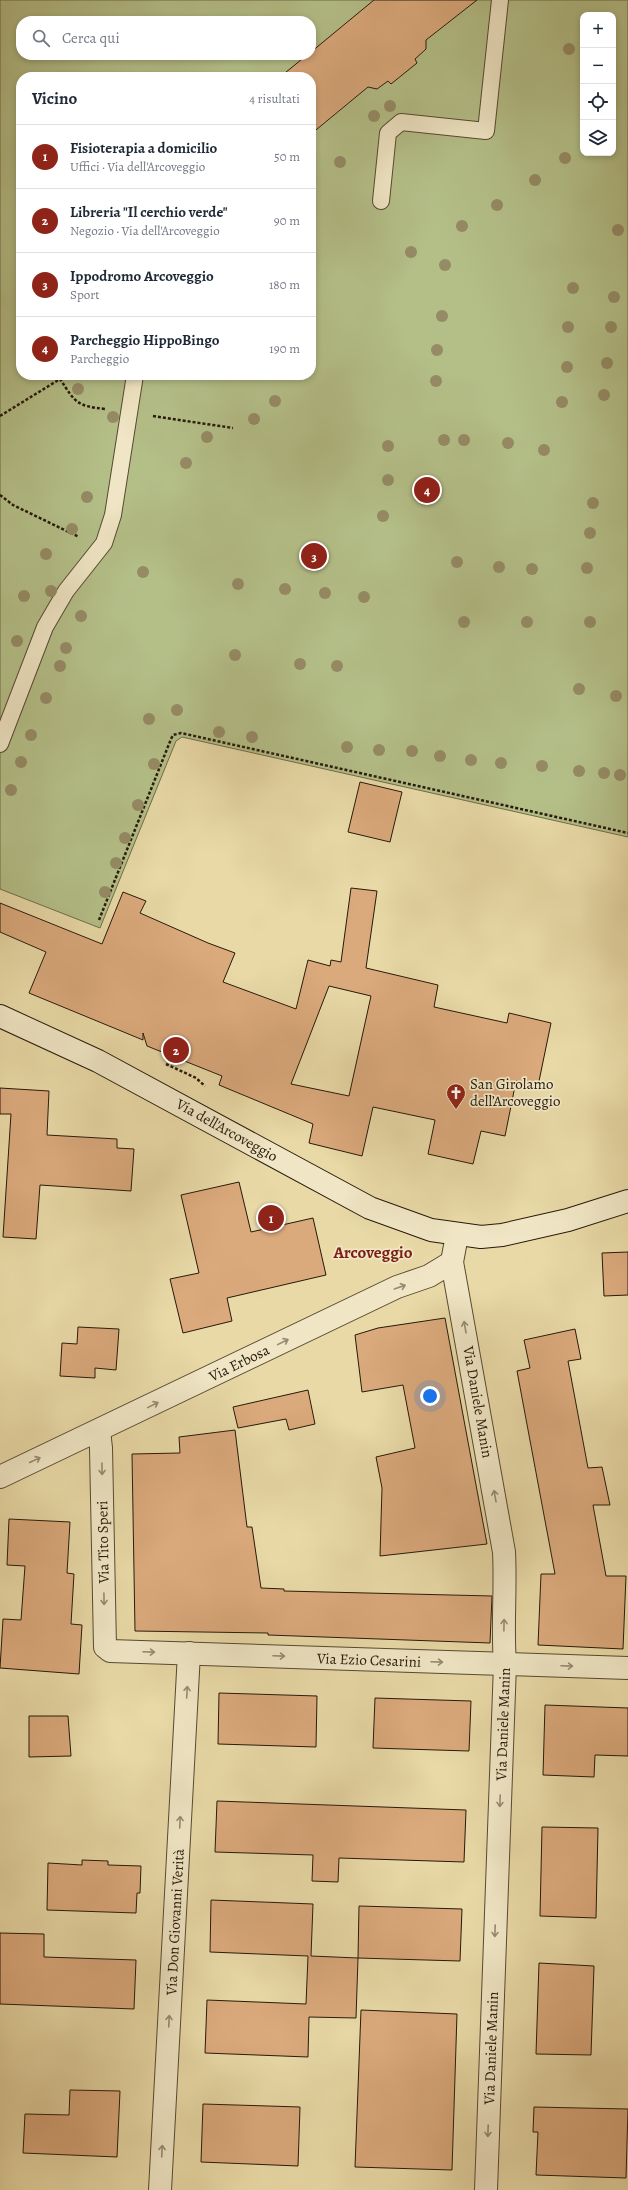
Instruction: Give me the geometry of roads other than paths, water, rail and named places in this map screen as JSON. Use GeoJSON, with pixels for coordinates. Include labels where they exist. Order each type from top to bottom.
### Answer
{"type":"FeatureCollection","features":[{"type":"Feature","properties":{"kind":"street","name":"Via dell'Arcoveggio"},"geometry":{"type":"LineString","coordinates":[[0,1016],[98,1061],[370,1208],[425,1228],[456,1235],[481,1237],[502,1235],[568,1220],[628,1201]]}},
{"type":"Feature","properties":{"kind":"street"},"geometry":{"type":"LineString","coordinates":[[452,1262],[456,1235]]}},
{"type":"Feature","properties":{"kind":"street","name":"Via Erbosa"},"geometry":{"type":"LineString","coordinates":[[0,1477],[398,1287],[429,1276],[452,1262]]}},
{"type":"Feature","properties":{"kind":"street","name":"Via Daniele Manin"},"geometry":{"type":"LineString","coordinates":[[452,1262],[504,1552],[503,1641],[505,1664],[486,2190]]}},
{"type":"Feature","properties":{"kind":"street","name":"Via Tito Speri"},"geometry":{"type":"LineString","coordinates":[[99,1430],[101,1448],[105,1647],[110,1651]]}},
{"type":"Feature","properties":{"kind":"street","name":"Via Ezio Cesarini"},"geometry":{"type":"LineString","coordinates":[[110,1651],[628,1668]]}},
{"type":"Feature","properties":{"kind":"street","name":"Via Don Giovanni Verità"},"geometry":{"type":"LineString","coordinates":[[160,2190],[189,1653]]}},
{"type":"Feature","properties":{"kind":"lane"},"geometry":{"type":"LineString","coordinates":[[381,201],[388,133],[401,122],[486,131],[500,0]]}},
{"type":"Feature","properties":{"kind":"lane"},"geometry":{"type":"LineString","coordinates":[[0,744],[45,627],[66,592],[99,551],[108,532],[113,515],[135,380]]}},
{"type":"Feature","properties":{"kind":"place","name":"Parcheggio HippoBingo"},"geometry":{"type":"Point","coordinates":[427,490]}},
{"type":"Feature","properties":{"kind":"place","name":"Ippodromo Arcoveggio"},"geometry":{"type":"Point","coordinates":[314,556]}},
{"type":"Feature","properties":{"kind":"place","name":"Libreria \"Il cerchio verde\""},"geometry":{"type":"Point","coordinates":[176,1050]}},
{"type":"Feature","properties":{"kind":"place","name":"San Girolamo dell’Arcoveggio"},"geometry":{"type":"Point","coordinates":[456,1110]}},
{"type":"Feature","properties":{"kind":"place","name":"Fisioterapia a domicilio"},"geometry":{"type":"Point","coordinates":[271,1218]}},
{"type":"Feature","properties":{"kind":"district","name":"Arcoveggio"},"geometry":{"type":"Point","coordinates":[373,1252]}}]}
